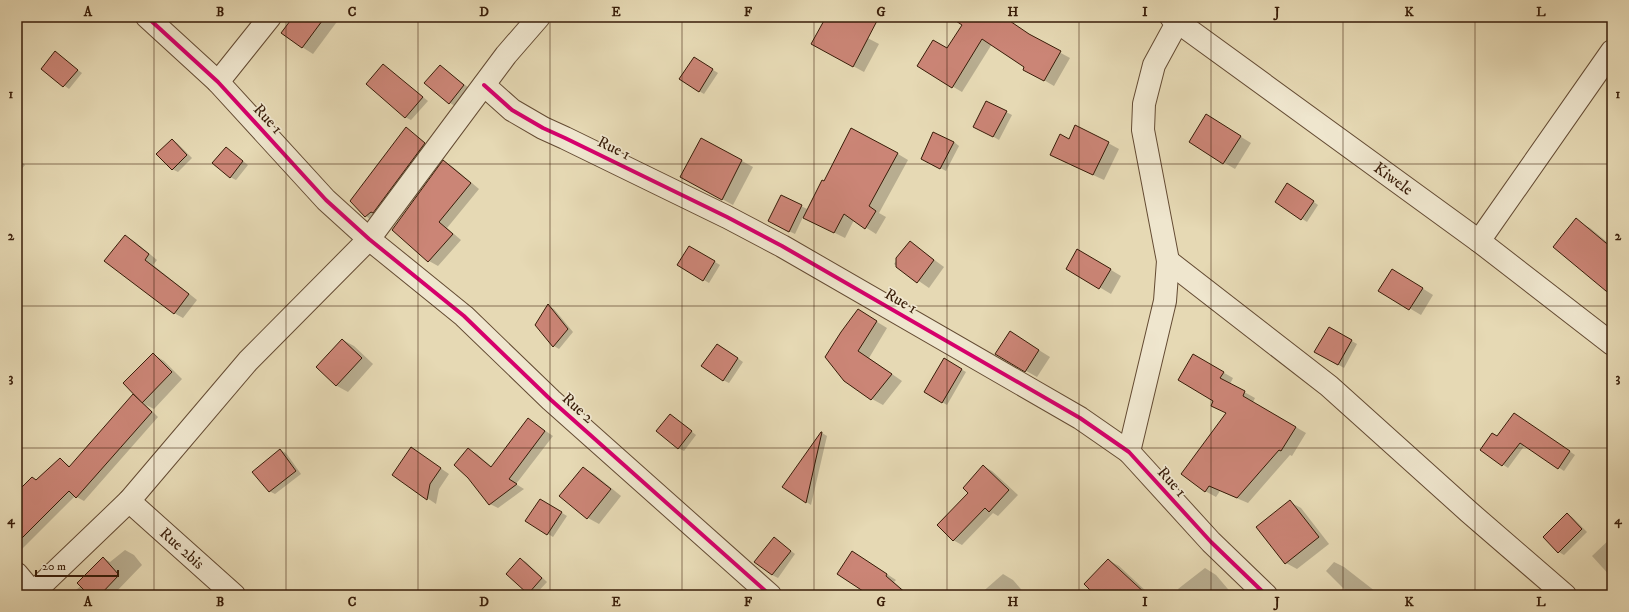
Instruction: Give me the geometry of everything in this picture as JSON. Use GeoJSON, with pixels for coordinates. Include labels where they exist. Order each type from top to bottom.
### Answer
{"type":"FeatureCollection","features":[{"type":"Feature","properties":{"kind":"street","name":"Rue 1"},"geometry":{"type":"LineString","coordinates":[[147,17],[218,82],[326,200],[369,239]]}},
{"type":"Feature","properties":{"kind":"street"},"geometry":{"type":"LineString","coordinates":[[218,82],[270,17]]}},
{"type":"Feature","properties":{"kind":"street"},"geometry":{"type":"LineString","coordinates":[[17,574],[32,594],[129,501],[248,361],[369,239],[506,55],[539,17]]}},
{"type":"Feature","properties":{"kind":"street"},"geometry":{"type":"LineString","coordinates":[[1129,452],[1165,301],[1168,261],[1144,130],[1144,104],[1154,65],[1174,19]]}},
{"type":"Feature","properties":{"kind":"street","name":"Kiwele"},"geometry":{"type":"LineString","coordinates":[[1174,19],[1479,241],[1612,344]]}},
{"type":"Feature","properties":{"kind":"street"},"geometry":{"type":"LineString","coordinates":[[1479,241],[1612,51]]}},
{"type":"Feature","properties":{"kind":"street","name":"Rue 1"},"geometry":{"type":"LineString","coordinates":[[484,85],[512,110],[543,128],[727,217],[782,246],[1073,414],[1129,452],[1211,542],[1266,595]]}},
{"type":"Feature","properties":{"kind":"street","name":"Rue 2"},"geometry":{"type":"LineString","coordinates":[[369,239],[464,316],[551,400],[770,595]]}},
{"type":"Feature","properties":{"kind":"street"},"geometry":{"type":"LineString","coordinates":[[1168,261],[1329,386],[1469,512],[1565,595]]}},
{"type":"Feature","properties":{"kind":"street","name":"Rue 2bis"},"geometry":{"type":"LineString","coordinates":[[129,501],[234,595]]}},
{"type":"Feature","properties":{"kind":"building"},"geometry":{"type":"Polygon","coordinates":[[[293,17],[325,17],[302,48],[281,33],[293,17]]]}},
{"type":"Feature","properties":{"kind":"building"},"geometry":{"type":"Polygon","coordinates":[[[826,17],[879,17],[853,67],[811,44],[826,17]]]}},
{"type":"Feature","properties":{"kind":"building"},"geometry":{"type":"Polygon","coordinates":[[[950,17],[1004,17],[1029,34],[1061,51],[1044,81],[1023,70],[1024,67],[982,39],[952,88],[917,66],[933,40],[947,48],[962,25],[950,17]]]}},
{"type":"Feature","properties":{"kind":"building"},"geometry":{"type":"Polygon","coordinates":[[[55,51],[78,70],[63,87],[41,69],[55,51]]]}},
{"type":"Feature","properties":{"kind":"building"},"geometry":{"type":"Polygon","coordinates":[[[694,57],[713,69],[699,92],[679,79],[694,57]]]}},
{"type":"Feature","properties":{"kind":"building"},"geometry":{"type":"Polygon","coordinates":[[[383,64],[423,97],[405,118],[366,84],[383,64]]]}},
{"type":"Feature","properties":{"kind":"building"},"geometry":{"type":"Polygon","coordinates":[[[440,65],[464,85],[449,104],[424,83],[440,65]]]}},
{"type":"Feature","properties":{"kind":"building"},"geometry":{"type":"Polygon","coordinates":[[[986,101],[1007,111],[993,137],[973,127],[986,101]]]}},
{"type":"Feature","properties":{"kind":"building"},"geometry":{"type":"Polygon","coordinates":[[[1206,114],[1241,136],[1223,164],[1189,142],[1206,114]]]}},
{"type":"Feature","properties":{"kind":"building"},"geometry":{"type":"Polygon","coordinates":[[[1075,125],[1109,142],[1093,175],[1050,155],[1060,134],[1069,139],[1075,125]]]}},
{"type":"Feature","properties":{"kind":"building"},"geometry":{"type":"Polygon","coordinates":[[[406,127],[425,143],[373,213],[371,212],[365,217],[350,201],[406,127]]]}},
{"type":"Feature","properties":{"kind":"building"},"geometry":{"type":"Polygon","coordinates":[[[851,128],[898,153],[869,206],[876,211],[865,229],[844,214],[834,233],[803,218],[851,128]]]}},
{"type":"Feature","properties":{"kind":"building"},"geometry":{"type":"Polygon","coordinates":[[[933,132],[954,142],[940,169],[921,159],[933,132]]]}},
{"type":"Feature","properties":{"kind":"building"},"geometry":{"type":"Polygon","coordinates":[[[701,138],[742,160],[722,200],[680,177],[701,138]]]}},
{"type":"Feature","properties":{"kind":"building"},"geometry":{"type":"Polygon","coordinates":[[[172,139],[187,155],[172,170],[156,154],[172,139]]]}},
{"type":"Feature","properties":{"kind":"building"},"geometry":{"type":"Polygon","coordinates":[[[226,147],[243,161],[230,178],[212,163],[226,147]]]}},
{"type":"Feature","properties":{"kind":"building"},"geometry":{"type":"Polygon","coordinates":[[[443,160],[471,183],[439,222],[453,234],[428,262],[392,230],[443,160]]]}},
{"type":"Feature","properties":{"kind":"building"},"geometry":{"type":"Polygon","coordinates":[[[1287,183],[1314,201],[1301,220],[1275,202],[1287,183]]]}},
{"type":"Feature","properties":{"kind":"building"},"geometry":{"type":"Polygon","coordinates":[[[781,195],[802,205],[789,232],[768,221],[781,195]]]}},
{"type":"Feature","properties":{"kind":"building"},"geometry":{"type":"Polygon","coordinates":[[[1576,218],[1612,248],[1612,296],[1553,247],[1576,218]]]}},
{"type":"Feature","properties":{"kind":"building"},"geometry":{"type":"Polygon","coordinates":[[[125,235],[149,254],[145,260],[189,294],[174,314],[104,261],[125,235]]]}},
{"type":"Feature","properties":{"kind":"building"},"geometry":{"type":"Polygon","coordinates":[[[910,241],[934,260],[917,283],[896,267],[896,258],[910,241]]]}},
{"type":"Feature","properties":{"kind":"building"},"geometry":{"type":"Polygon","coordinates":[[[689,246],[715,261],[703,281],[677,265],[689,246]]]}},
{"type":"Feature","properties":{"kind":"building"},"geometry":{"type":"Polygon","coordinates":[[[1077,249],[1111,269],[1099,289],[1066,269],[1077,249]]]}},
{"type":"Feature","properties":{"kind":"building"},"geometry":{"type":"Polygon","coordinates":[[[1392,269],[1423,288],[1409,310],[1378,291],[1392,269]]]}},
{"type":"Feature","properties":{"kind":"building"},"geometry":{"type":"Polygon","coordinates":[[[548,304],[568,329],[553,347],[535,325],[548,304]]]}},
{"type":"Feature","properties":{"kind":"building"},"geometry":{"type":"Polygon","coordinates":[[[858,309],[877,321],[858,351],[892,374],[871,400],[844,381],[825,357],[858,309]]]}},
{"type":"Feature","properties":{"kind":"building"},"geometry":{"type":"Polygon","coordinates":[[[1329,327],[1352,340],[1338,365],[1314,352],[1329,327]]]}},
{"type":"Feature","properties":{"kind":"building"},"geometry":{"type":"Polygon","coordinates":[[[1010,331],[1039,350],[1025,372],[995,354],[1010,331]]]}},
{"type":"Feature","properties":{"kind":"building"},"geometry":{"type":"Polygon","coordinates":[[[342,339],[362,358],[336,386],[316,367],[342,339]]]}},
{"type":"Feature","properties":{"kind":"building"},"geometry":{"type":"Polygon","coordinates":[[[717,344],[738,358],[723,381],[701,366],[717,344]]]}},
{"type":"Feature","properties":{"kind":"building"},"geometry":{"type":"Polygon","coordinates":[[[153,353],[172,372],[142,403],[123,383],[153,353]]]}},
{"type":"Feature","properties":{"kind":"building"},"geometry":{"type":"Polygon","coordinates":[[[1193,354],[1224,372],[1220,378],[1245,391],[1243,396],[1296,427],[1281,451],[1279,450],[1237,498],[1209,486],[1205,492],[1181,474],[1226,413],[1211,406],[1213,401],[1178,380],[1193,354]]]}},
{"type":"Feature","properties":{"kind":"building"},"geometry":{"type":"Polygon","coordinates":[[[944,358],[962,369],[942,403],[924,392],[944,358]]]}},
{"type":"Feature","properties":{"kind":"building"},"geometry":{"type":"Polygon","coordinates":[[[133,394],[152,412],[76,498],[69,491],[17,543],[17,492],[32,477],[36,480],[60,458],[69,467],[133,394]]]}},
{"type":"Feature","properties":{"kind":"building"},"geometry":{"type":"Polygon","coordinates":[[[1514,413],[1570,451],[1558,469],[1520,443],[1502,466],[1480,450],[1492,433],[1497,436],[1514,413]]]}},
{"type":"Feature","properties":{"kind":"building"},"geometry":{"type":"Polygon","coordinates":[[[670,414],[692,431],[678,449],[656,431],[670,414]]]}},
{"type":"Feature","properties":{"kind":"building"},"geometry":{"type":"Polygon","coordinates":[[[528,418],[545,431],[509,479],[517,484],[489,505],[468,478],[454,465],[468,448],[491,467],[528,418]]]}},
{"type":"Feature","properties":{"kind":"building"},"geometry":{"type":"Polygon","coordinates":[[[822,432],[806,503],[782,487],[822,432]]]}},
{"type":"Feature","properties":{"kind":"building"},"geometry":{"type":"Polygon","coordinates":[[[411,447],[441,468],[430,484],[427,500],[392,475],[411,447]]]}},
{"type":"Feature","properties":{"kind":"building"},"geometry":{"type":"Polygon","coordinates":[[[280,449],[296,471],[269,492],[252,472],[280,449]]]}},
{"type":"Feature","properties":{"kind":"building"},"geometry":{"type":"Polygon","coordinates":[[[983,465],[1009,490],[989,512],[985,508],[953,541],[937,525],[968,493],[963,488],[983,465]]]}},
{"type":"Feature","properties":{"kind":"building"},"geometry":{"type":"Polygon","coordinates":[[[583,467],[611,489],[587,519],[559,496],[583,467]]]}},
{"type":"Feature","properties":{"kind":"building"},"geometry":{"type":"Polygon","coordinates":[[[540,499],[562,512],[547,535],[525,521],[540,499]]]}},
{"type":"Feature","properties":{"kind":"building"},"geometry":{"type":"Polygon","coordinates":[[[1290,500],[1319,537],[1285,564],[1256,527],[1290,500]]]}},
{"type":"Feature","properties":{"kind":"building"},"geometry":{"type":"Polygon","coordinates":[[[1567,513],[1582,529],[1558,553],[1543,537],[1567,513]]]}},
{"type":"Feature","properties":{"kind":"building"},"geometry":{"type":"Polygon","coordinates":[[[774,537],[791,551],[772,575],[754,562],[774,537]]]}},
{"type":"Feature","properties":{"kind":"building"},"geometry":{"type":"Polygon","coordinates":[[[852,551],[887,574],[886,576],[908,595],[869,595],[837,574],[852,551]]]}},
{"type":"Feature","properties":{"kind":"building"},"geometry":{"type":"Polygon","coordinates":[[[103,557],[119,575],[100,595],[89,595],[77,583],[103,557]]]}},
{"type":"Feature","properties":{"kind":"building"},"geometry":{"type":"Polygon","coordinates":[[[520,558],[542,578],[528,594],[506,574],[520,558]]]}},
{"type":"Feature","properties":{"kind":"building"},"geometry":{"type":"Polygon","coordinates":[[[1108,559],[1147,595],[1095,595],[1084,584],[1108,559]]]}},
{"type":"Feature","properties":{"kind":"cycle path"},"geometry":{"type":"LineString","coordinates":[[147,17],[218,82],[326,200],[369,239],[464,316],[551,400],[770,595]]}},
{"type":"Feature","properties":{"kind":"cycle path"},"geometry":{"type":"LineString","coordinates":[[484,85],[512,110],[543,128],[727,217],[782,246],[1080,418],[1129,452],[1211,542],[1266,595]]}}]}
